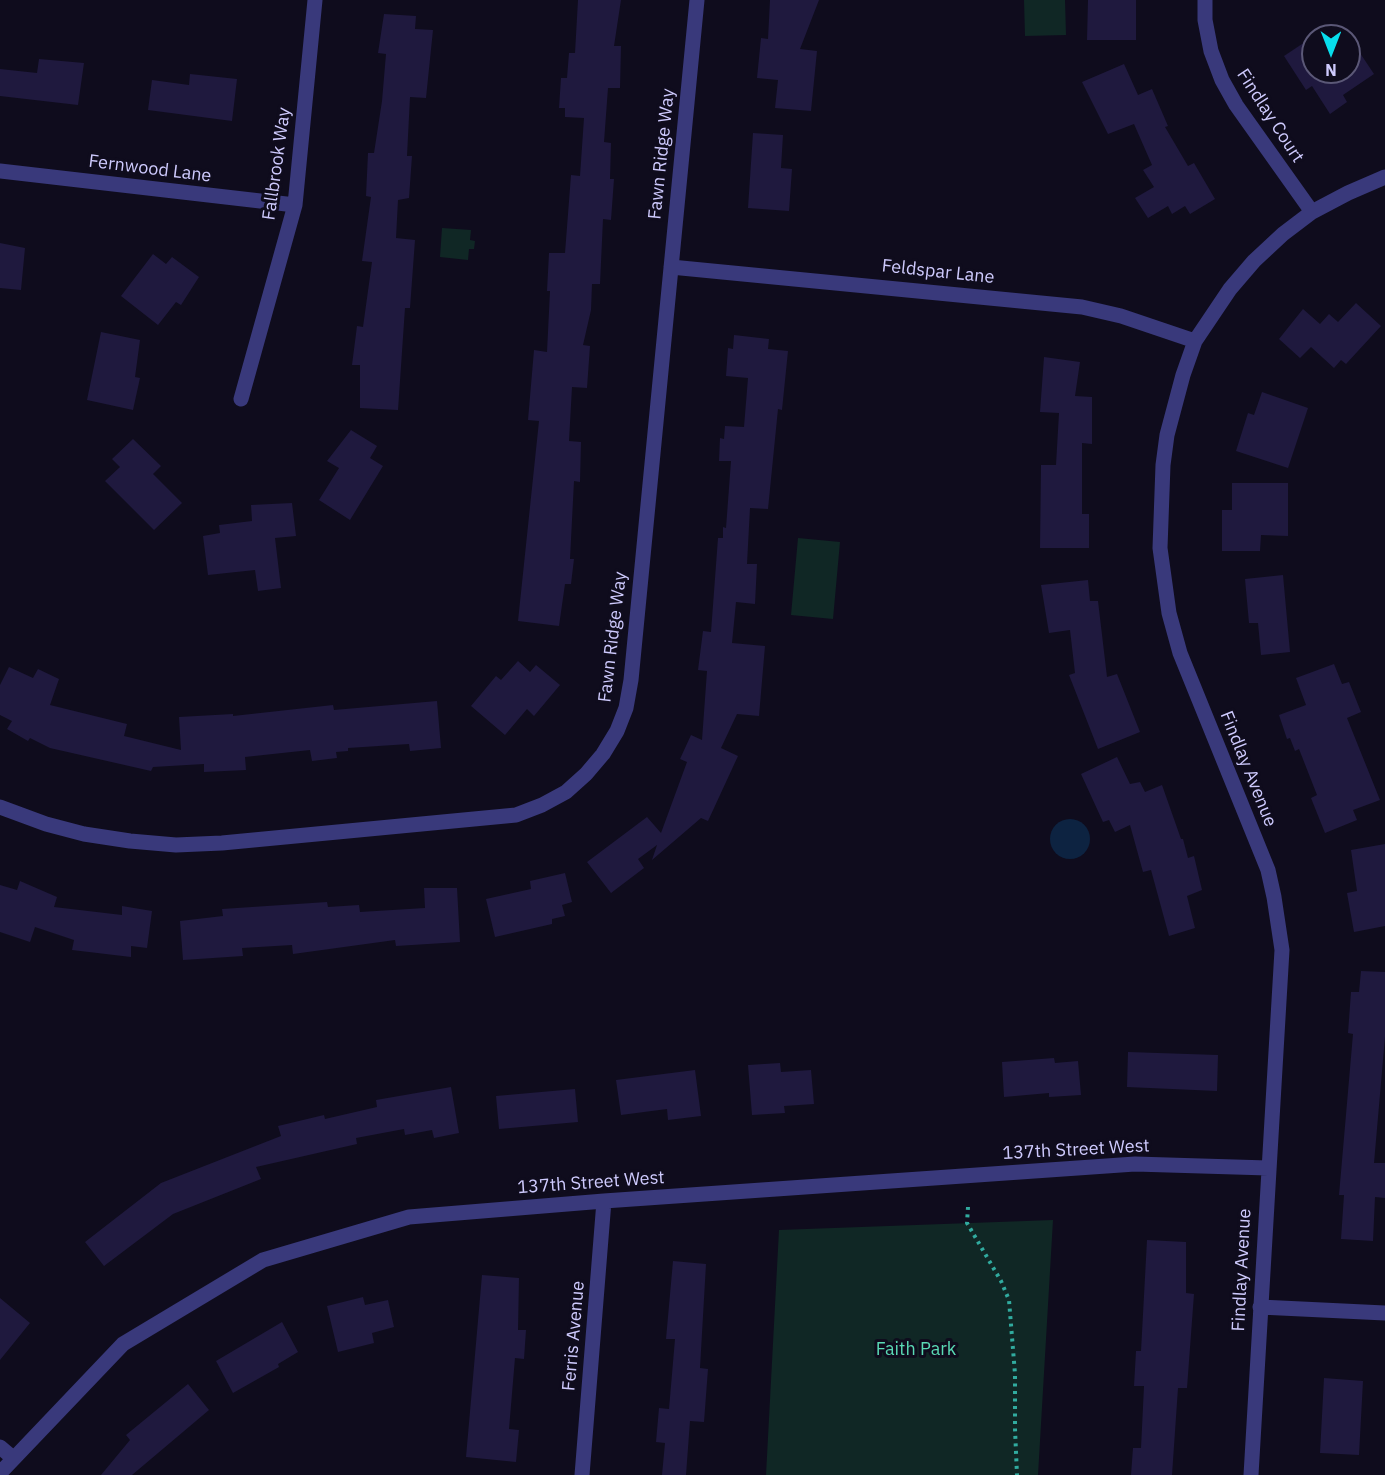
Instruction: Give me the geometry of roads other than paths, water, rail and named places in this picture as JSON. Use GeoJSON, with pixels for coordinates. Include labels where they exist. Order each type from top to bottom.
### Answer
{"type":"FeatureCollection","features":[{"type":"Feature","properties":{"kind":"street","name":"Fallbrook Way"},"geometry":{"type":"LineString","coordinates":[[241,399],[295,205],[315,0]]}},
{"type":"Feature","properties":{"kind":"street","name":"Fawn Ridge Way"},"geometry":{"type":"LineString","coordinates":[[0,807],[46,824],[84,834],[176,845],[222,843],[516,815],[566,792],[586,774],[603,754],[617,731],[626,708],[631,680],[697,0]]}},
{"type":"Feature","properties":{"kind":"street","name":"Findlay Court"},"geometry":{"type":"LineString","coordinates":[[1205,0],[1205,20],[1211,51],[1222,80],[1236,105],[1312,212]]}},
{"type":"Feature","properties":{"kind":"street","name":"Fernwood Lane"},"geometry":{"type":"LineString","coordinates":[[0,171],[295,205]]}},
{"type":"Feature","properties":{"kind":"street","name":"Findlay Avenue"},"geometry":{"type":"LineString","coordinates":[[1251,1475],[1281,950],[1268,870],[1180,653],[1168,613],[1162,570],[1160,527],[1167,435],[1173,404],[1195,342],[1230,289],[1254,261],[1283,234],[1312,212],[1385,177]]}},
{"type":"Feature","properties":{"kind":"street","name":"Feldspar Lane"},"geometry":{"type":"LineString","coordinates":[[671,267],[1082,307],[1121,316],[1195,342]]}},
{"type":"Feature","properties":{"kind":"street","name":"137th Street West"},"geometry":{"type":"LineString","coordinates":[[0,1473],[123,1344],[263,1260],[409,1217],[1135,1164],[1268,1168]]}},
{"type":"Feature","properties":{"kind":"street","name":"Ferris Avenue"},"geometry":{"type":"LineString","coordinates":[[582,1475],[604,1201]]}},
{"type":"Feature","properties":{"kind":"street"},"geometry":{"type":"LineString","coordinates":[[1260,1306],[1385,1313]]}},
{"type":"Feature","properties":{"kind":"street"},"geometry":{"type":"LineString","coordinates":[[0,1447],[13,1458]]}},
{"type":"Feature","properties":{"kind":"water"},"geometry":{"type":"Polygon","coordinates":[[[1070,819],[1078,820],[1084,825],[1089,831],[1089,847],[1084,853],[1078,858],[1070,859],[1062,858],[1056,853],[1051,847],[1050,839],[1051,831],[1056,825],[1062,820],[1070,819]]]}},
{"type":"Feature","properties":{"kind":"park label","name":"Faith Park"},"geometry":{"type":"Point","coordinates":[916,1350]}}]}
